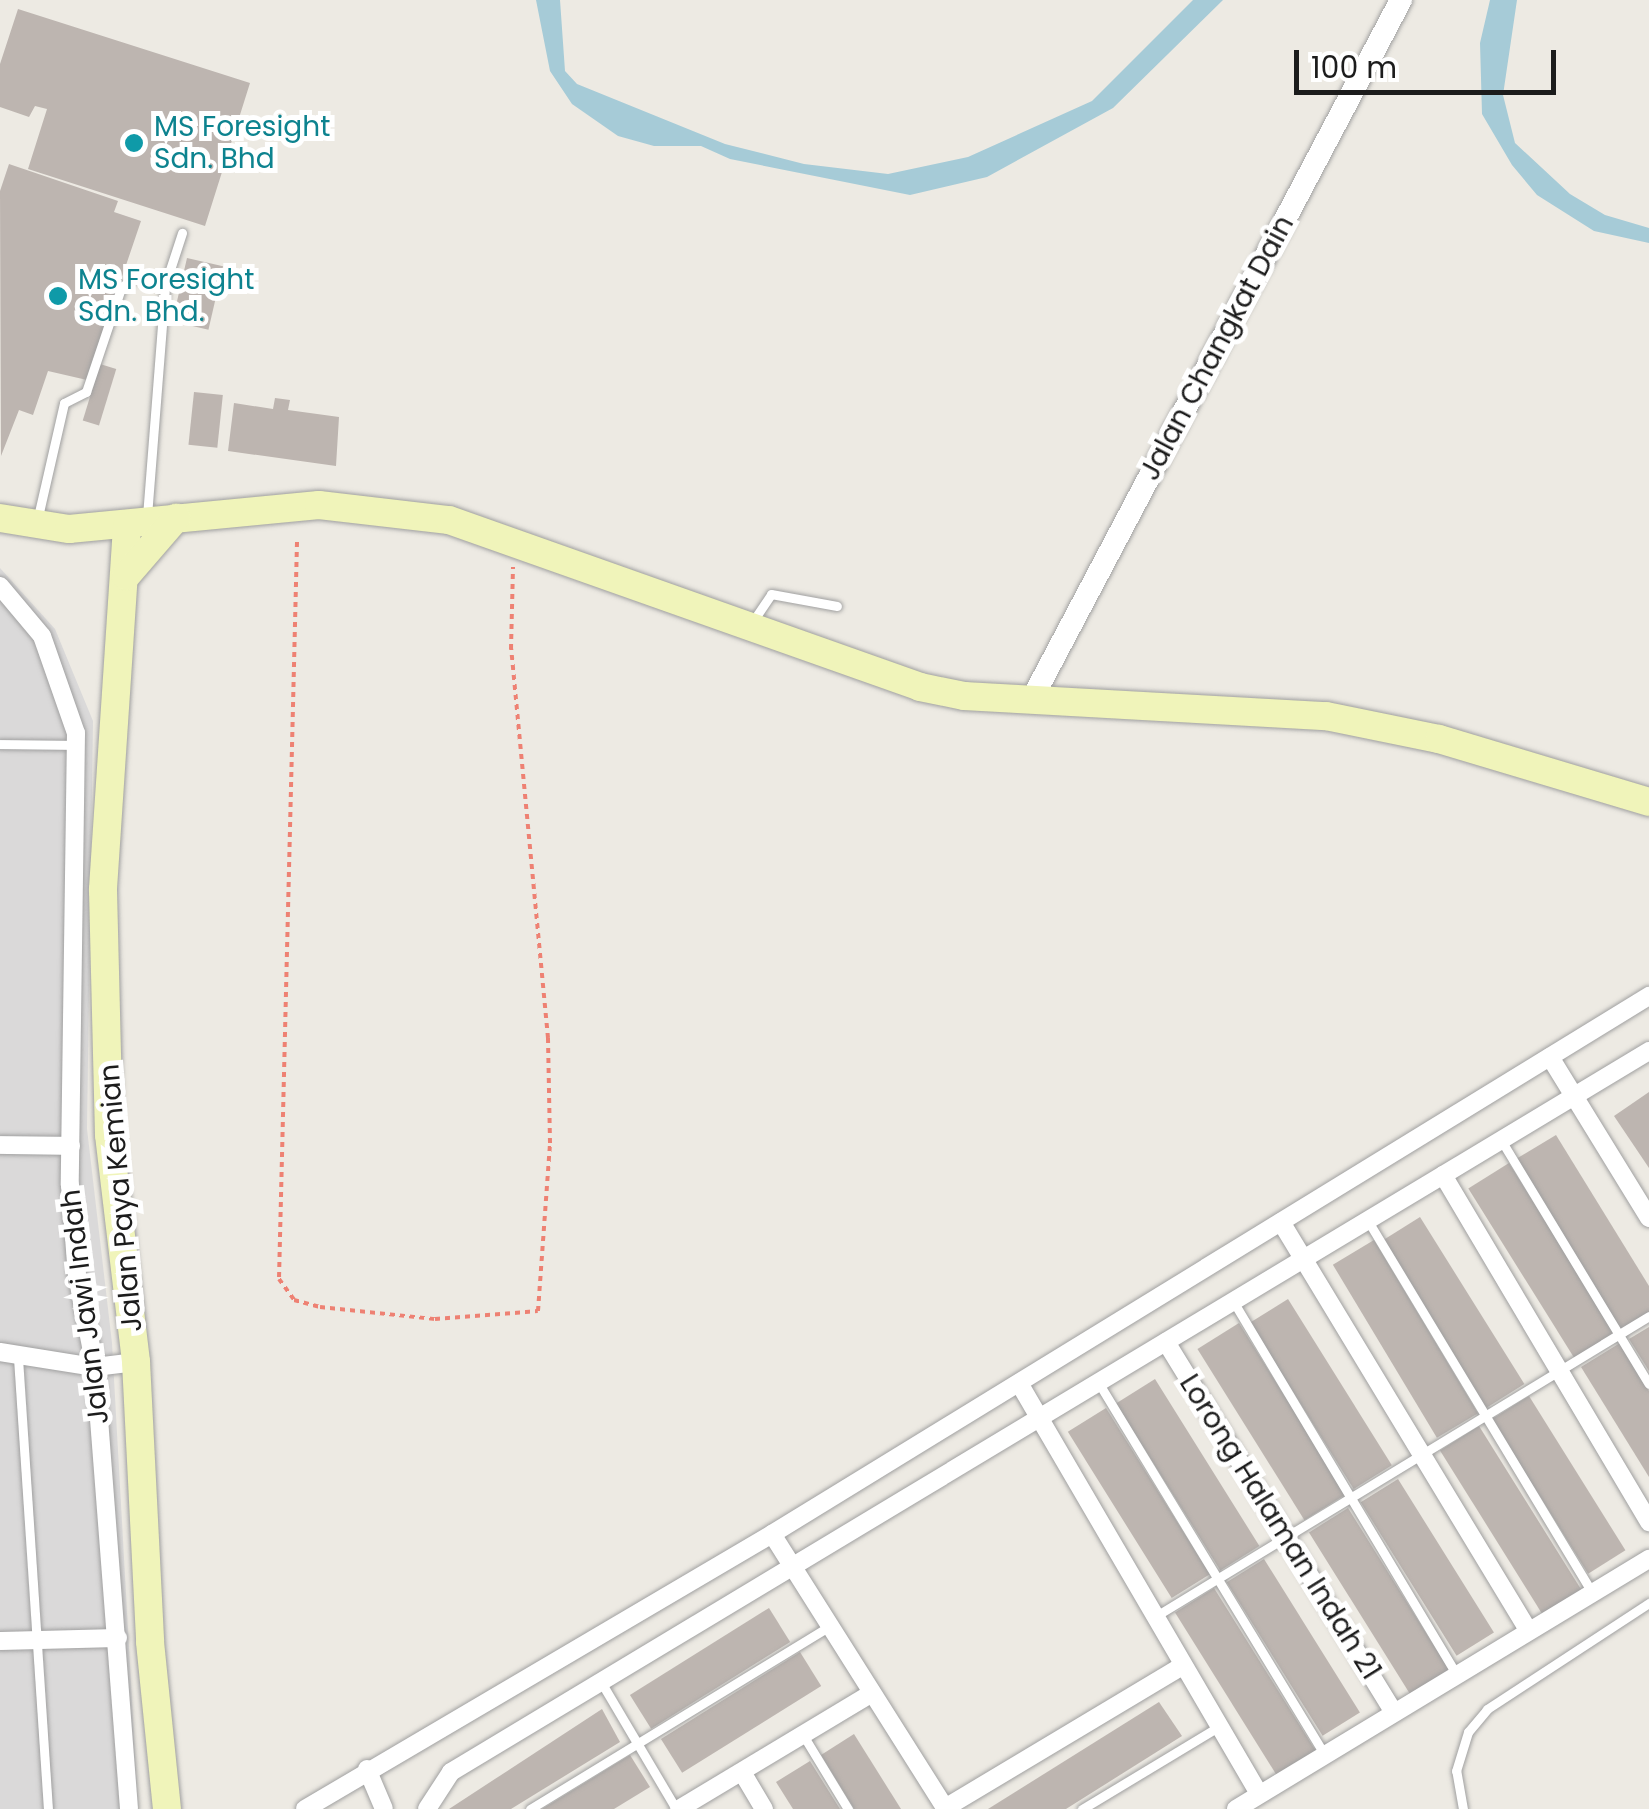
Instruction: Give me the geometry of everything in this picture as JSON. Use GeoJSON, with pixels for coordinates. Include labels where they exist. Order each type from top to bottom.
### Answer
{"type":"FeatureCollection","features":[{"type":"Feature","properties":{"kind":"main road"},"geometry":{"type":"LineString","coordinates":[[0,518],[36,524],[137,525],[262,507],[385,509],[449,520],[920,687],[964,696],[1033,696],[1360,722],[1649,802]]}},
{"type":"Feature","properties":{"kind":"main road"},"geometry":{"type":"LineString","coordinates":[[126,576],[176,518]]}},
{"type":"Feature","properties":{"kind":"main road","name":"Jalan Paya Kemian"},"geometry":{"type":"LineString","coordinates":[[137,525],[126,576],[103,890],[110,1136],[136,1362],[167,1809]]}},
{"type":"Feature","properties":{"kind":"street","name":"Jalan Changkat Dain"},"geometry":{"type":"LineString","coordinates":[[1033,696],[1401,0]]}},
{"type":"Feature","properties":{"kind":"street","name":"Jalan Jawi Indah"},"geometry":{"type":"LineString","coordinates":[[0,586],[42,636],[76,745],[71,1146],[77,1276],[94,1367],[129,1809]]}},
{"type":"Feature","properties":{"kind":"street"},"geometry":{"type":"LineString","coordinates":[[304,1809],[772,1534],[1649,996]]}},
{"type":"Feature","properties":{"kind":"street"},"geometry":{"type":"LineString","coordinates":[[427,1809],[451,1772],[790,1563],[1649,1051]]}},
{"type":"Feature","properties":{"kind":"street"},"geometry":{"type":"LineString","coordinates":[[1550,1057],[1649,1218]]}},
{"type":"Feature","properties":{"kind":"street"},"geometry":{"type":"LineString","coordinates":[[0,1145],[71,1146]]}},
{"type":"Feature","properties":{"kind":"street"},"geometry":{"type":"LineString","coordinates":[[1443,1175],[1649,1522]]}},
{"type":"Feature","properties":{"kind":"street"},"geometry":{"type":"LineString","coordinates":[[1281,1222],[1530,1631]]}},
{"type":"Feature","properties":{"kind":"street","name":"Lorong Halaman Indah 21"},"geometry":{"type":"LineString","coordinates":[[1166,1342],[1394,1712]]}},
{"type":"Feature","properties":{"kind":"street"},"geometry":{"type":"LineString","coordinates":[[9,1355],[94,1367],[136,1362]]}},
{"type":"Feature","properties":{"kind":"street"},"geometry":{"type":"LineString","coordinates":[[1019,1382],[1181,1667],[1259,1794]]}},
{"type":"Feature","properties":{"kind":"street"},"geometry":{"type":"LineString","coordinates":[[772,1534],[946,1809],[1181,1667]]}},
{"type":"Feature","properties":{"kind":"street"},"geometry":{"type":"LineString","coordinates":[[1236,1809],[1649,1559]]}},
{"type":"Feature","properties":{"kind":"street"},"geometry":{"type":"LineString","coordinates":[[0,1641],[118,1638]]}},
{"type":"Feature","properties":{"kind":"street"},"geometry":{"type":"LineString","coordinates":[[677,1809],[872,1693]]}},
{"type":"Feature","properties":{"kind":"street"},"geometry":{"type":"LineString","coordinates":[[368,1769],[381,1808]]}},
{"type":"Feature","properties":{"kind":"street"},"geometry":{"type":"LineString","coordinates":[[742,1772],[764,1809]]}},
{"type":"Feature","properties":{"kind":"lane"},"geometry":{"type":"LineString","coordinates":[[137,525],[165,285],[182,233]]}},
{"type":"Feature","properties":{"kind":"lane"},"geometry":{"type":"LineString","coordinates":[[36,524],[64,403],[86,392],[121,288],[135,276],[165,285]]}},
{"type":"Feature","properties":{"kind":"lane"},"geometry":{"type":"LineString","coordinates":[[750,627],[771,594],[837,606]]}},
{"type":"Feature","properties":{"kind":"lane"},"geometry":{"type":"LineString","coordinates":[[0,744],[76,745]]}},
{"type":"Feature","properties":{"kind":"lane"},"geometry":{"type":"LineString","coordinates":[[1501,1140],[1649,1384]]}},
{"type":"Feature","properties":{"kind":"lane"},"geometry":{"type":"LineString","coordinates":[[1368,1220],[1592,1593]]}},
{"type":"Feature","properties":{"kind":"lane"},"geometry":{"type":"LineString","coordinates":[[1233,1301],[1458,1675]]}},
{"type":"Feature","properties":{"kind":"lane"},"geometry":{"type":"LineString","coordinates":[[1153,1618],[1649,1316]]}},
{"type":"Feature","properties":{"kind":"lane"},"geometry":{"type":"LineString","coordinates":[[9,1355],[37,1640],[48,1809]]}},
{"type":"Feature","properties":{"kind":"lane"},"geometry":{"type":"LineString","coordinates":[[1098,1382],[1325,1754]]}},
{"type":"Feature","properties":{"kind":"lane"},"geometry":{"type":"LineString","coordinates":[[1463,1809],[1456,1771],[1468,1732],[1487,1708],[1649,1603]]}},
{"type":"Feature","properties":{"kind":"lane"},"geometry":{"type":"LineString","coordinates":[[530,1809],[830,1626]]}},
{"type":"Feature","properties":{"kind":"lane"},"geometry":{"type":"LineString","coordinates":[[600,1680],[677,1809]]}},
{"type":"Feature","properties":{"kind":"lane"},"geometry":{"type":"LineString","coordinates":[[1082,1809],[1218,1727]]}},
{"type":"Feature","properties":{"kind":"lane"},"geometry":{"type":"LineString","coordinates":[[803,1734],[848,1809]]}},
{"type":"Feature","properties":{"kind":"path"},"geometry":{"type":"LineString","coordinates":[[297,542],[279,1279],[294,1300],[320,1308],[435,1319],[538,1310],[543,1287],[548,1038],[508,601],[516,542]]}},
{"type":"Feature","properties":{"kind":"shaded area"},"geometry":{"type":"Polygon","coordinates":[[[0,568],[55,629],[93,721],[87,1129],[112,1343],[138,1809],[0,1809],[0,568]]]}},
{"type":"Feature","properties":{"kind":"water"},"geometry":{"type":"Polygon","coordinates":[[[536,0],[560,0],[565,71],[577,84],[725,144],[804,164],[888,174],[968,157],[1092,101],[1193,0],[1223,0],[1113,108],[987,177],[910,195],[730,159],[701,146],[654,146],[618,136],[572,104],[550,71],[536,0]]]}},
{"type":"Feature","properties":{"kind":"water"},"geometry":{"type":"Polygon","coordinates":[[[1490,0],[1517,0],[1503,95],[1515,143],[1570,194],[1605,215],[1649,228],[1649,243],[1594,231],[1537,195],[1512,165],[1482,114],[1480,43],[1490,0]]]}},
{"type":"Feature","properties":{"kind":"building","name":"MS Foresight Sdn. Bhd"},"geometry":{"type":"Polygon","coordinates":[[[18,9],[250,83],[205,226],[28,169],[47,109],[35,106],[29,117],[0,107],[0,64],[18,9]]]}},
{"type":"Feature","properties":{"kind":"building","name":"MS Foresight Sdn. Bhd."},"geometry":{"type":"Polygon","coordinates":[[[9,164],[118,201],[114,212],[141,221],[87,380],[48,371],[33,415],[19,410],[1,456],[0,191],[9,164]]]}},
{"type":"Feature","properties":{"kind":"building"},"geometry":{"type":"Polygon","coordinates":[[[187,258],[223,266],[208,330],[172,321],[187,258]]]}},
{"type":"Feature","properties":{"kind":"building"},"geometry":{"type":"Polygon","coordinates":[[[100,364],[116,369],[99,425],[83,420],[100,364]]]}},
{"type":"Feature","properties":{"kind":"building"},"geometry":{"type":"Polygon","coordinates":[[[194,392],[223,395],[217,448],[188,445],[194,392]]]}},
{"type":"Feature","properties":{"kind":"building"},"geometry":{"type":"Polygon","coordinates":[[[275,398],[290,400],[288,410],[339,417],[336,466],[228,451],[234,403],[273,409],[275,398]]]}},
{"type":"Feature","properties":{"kind":"building"},"geometry":{"type":"Polygon","coordinates":[[[1649,1092],[1649,1168],[1614,1116],[1649,1092]]]}},
{"type":"Feature","properties":{"kind":"building"},"geometry":{"type":"Polygon","coordinates":[[[1556,1135],[1649,1286],[1649,1313],[1621,1330],[1516,1159],[1556,1135]]]}},
{"type":"Feature","properties":{"kind":"building"},"geometry":{"type":"Polygon","coordinates":[[[1509,1163],[1615,1333],[1574,1358],[1468,1188],[1509,1163]]]}},
{"type":"Feature","properties":{"kind":"building"},"geometry":{"type":"Polygon","coordinates":[[[1420,1217],[1524,1384],[1485,1408],[1381,1241],[1420,1217]]]}},
{"type":"Feature","properties":{"kind":"building"},"geometry":{"type":"Polygon","coordinates":[[[1374,1240],[1478,1413],[1437,1438],[1333,1265],[1374,1240]]]}},
{"type":"Feature","properties":{"kind":"building"},"geometry":{"type":"Polygon","coordinates":[[[1288,1299],[1392,1465],[1354,1489],[1250,1323],[1288,1299]]]}},
{"type":"Feature","properties":{"kind":"building"},"geometry":{"type":"Polygon","coordinates":[[[1239,1323],[1346,1494],[1304,1520],[1197,1349],[1239,1323]]]}},
{"type":"Feature","properties":{"kind":"building"},"geometry":{"type":"Polygon","coordinates":[[[1649,1327],[1649,1371],[1629,1339],[1649,1327]]]}},
{"type":"Feature","properties":{"kind":"building"},"geometry":{"type":"Polygon","coordinates":[[[1620,1343],[1649,1391],[1649,1477],[1581,1367],[1620,1343]]]}},
{"type":"Feature","properties":{"kind":"building"},"geometry":{"type":"Polygon","coordinates":[[[1155,1379],[1259,1546],[1220,1570],[1116,1403],[1155,1379]]]}},
{"type":"Feature","properties":{"kind":"building"},"geometry":{"type":"Polygon","coordinates":[[[1529,1396],[1625,1550],[1588,1574],[1492,1419],[1529,1396]]]}},
{"type":"Feature","properties":{"kind":"building"},"geometry":{"type":"Polygon","coordinates":[[[1106,1408],[1210,1574],[1172,1598],[1068,1432],[1106,1408]]]}},
{"type":"Feature","properties":{"kind":"building"},"geometry":{"type":"Polygon","coordinates":[[[1479,1426],[1583,1593],[1544,1617],[1440,1450],[1479,1426]]]}},
{"type":"Feature","properties":{"kind":"building"},"geometry":{"type":"Polygon","coordinates":[[[1398,1479],[1494,1632],[1457,1656],[1361,1502],[1398,1479]]]}},
{"type":"Feature","properties":{"kind":"building"},"geometry":{"type":"Polygon","coordinates":[[[1348,1508],[1452,1674],[1413,1699],[1309,1532],[1348,1508]]]}},
{"type":"Feature","properties":{"kind":"building"},"geometry":{"type":"Polygon","coordinates":[[[1264,1559],[1360,1712],[1323,1736],[1227,1582],[1264,1559]]]}},
{"type":"Feature","properties":{"kind":"building"},"geometry":{"type":"Polygon","coordinates":[[[1214,1588],[1318,1755],[1279,1779],[1175,1612],[1214,1588]]]}},
{"type":"Feature","properties":{"kind":"building"},"geometry":{"type":"Polygon","coordinates":[[[769,1608],[790,1642],[651,1729],[630,1695],[769,1608]]]}},
{"type":"Feature","properties":{"kind":"building"},"geometry":{"type":"Polygon","coordinates":[[[800,1652],[821,1686],[682,1773],[661,1739],[800,1652]]]}},
{"type":"Feature","properties":{"kind":"building"},"geometry":{"type":"Polygon","coordinates":[[[1159,1702],[1182,1736],[1066,1809],[988,1809],[1159,1702]]]}},
{"type":"Feature","properties":{"kind":"building"},"geometry":{"type":"Polygon","coordinates":[[[602,1709],[620,1742],[511,1809],[449,1809],[602,1709]]]}},
{"type":"Feature","properties":{"kind":"building"},"geometry":{"type":"Polygon","coordinates":[[[854,1734],[901,1809],[854,1809],[821,1755],[854,1734]]]}},
{"type":"Feature","properties":{"kind":"building"},"geometry":{"type":"Polygon","coordinates":[[[630,1755],[650,1787],[614,1809],[542,1809],[630,1755]]]}},
{"type":"Feature","properties":{"kind":"building"},"geometry":{"type":"Polygon","coordinates":[[[810,1761],[840,1809],[793,1809],[776,1782],[810,1761]]]}},
{"type":"Feature","properties":{"kind":"place","name":"MS Foresight Sdn. Bhd"},"geometry":{"type":"Point","coordinates":[134,143]}},
{"type":"Feature","properties":{"kind":"place","name":"MS Foresight Sdn. Bhd."},"geometry":{"type":"Point","coordinates":[58,296]}}]}
